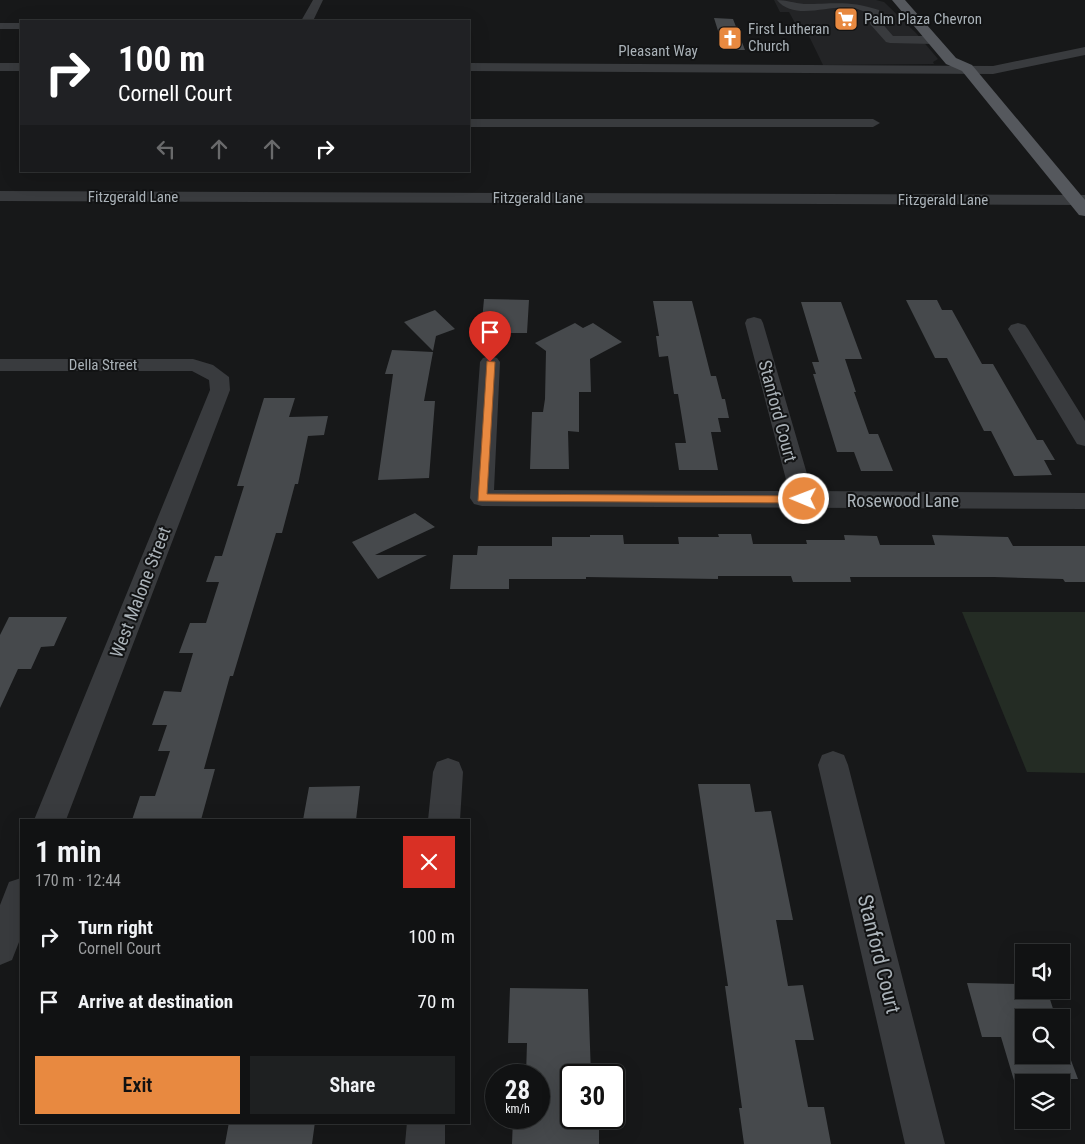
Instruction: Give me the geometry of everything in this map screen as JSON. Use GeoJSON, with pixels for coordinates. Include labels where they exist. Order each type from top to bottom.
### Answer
{"type":"FeatureCollection","features":[{"type":"Feature","properties":{"kind":"main road"},"geometry":{"type":"LineString","coordinates":[[898,0],[951,61],[966,61],[1082,204]]}},
{"type":"Feature","properties":{"kind":"street"},"geometry":{"type":"LineString","coordinates":[[308,20],[318,0]]}},
{"type":"Feature","properties":{"kind":"street"},"geometry":{"type":"LineString","coordinates":[[782,0],[790,6],[847,4],[866,8],[875,12],[874,22],[890,39],[933,40]]}},
{"type":"Feature","properties":{"kind":"street"},"geometry":{"type":"LineString","coordinates":[[0,26],[20,26]]}},
{"type":"Feature","properties":{"kind":"street","name":"Pleasant Way"},"geometry":{"type":"LineString","coordinates":[[470,67],[966,61],[993,70],[1085,51]]}},
{"type":"Feature","properties":{"kind":"street"},"geometry":{"type":"LineString","coordinates":[[0,67],[20,67]]}},
{"type":"Feature","properties":{"kind":"street"},"geometry":{"type":"LineString","coordinates":[[470,123],[873,123]]}},
{"type":"Feature","properties":{"kind":"street","name":"Fitzgerald Lane"},"geometry":{"type":"LineString","coordinates":[[0,196],[1082,204]]}},
{"type":"Feature","properties":{"kind":"street","name":"Stanford Court"},"geometry":{"type":"LineString","coordinates":[[754,323],[804,499]]}},
{"type":"Feature","properties":{"kind":"street"},"geometry":{"type":"LineString","coordinates":[[1018,329],[1085,439]]}},
{"type":"Feature","properties":{"kind":"street","name":"Rosewood Lane"},"geometry":{"type":"LineString","coordinates":[[490,362],[482,498],[1085,501]]}},
{"type":"Feature","properties":{"kind":"street","name":"Della Street"},"geometry":{"type":"LineString","coordinates":[[0,365],[193,364],[206,369]]}},
{"type":"Feature","properties":{"kind":"street","name":"West Malone Street"},"geometry":{"type":"LineString","coordinates":[[50,819],[220,390],[219,377],[206,369]]}},
{"type":"Feature","properties":{"kind":"street","name":"Stanford Court"},"geometry":{"type":"LineString","coordinates":[[834,765],[925,1144]]}},
{"type":"Feature","properties":{"kind":"street"},"geometry":{"type":"LineString","coordinates":[[444,819],[448,772]]}},
{"type":"Feature","properties":{"kind":"street"},"geometry":{"type":"LineString","coordinates":[[0,948],[20,897]]}},
{"type":"Feature","properties":{"kind":"street"},"geometry":{"type":"LineString","coordinates":[[425,1144],[426,1124]]}},
{"type":"Feature","properties":{"kind":"shaded area"},"geometry":{"type":"Polygon","coordinates":[[[774,0],[876,0],[884,2],[916,33],[938,59],[933,62],[934,64],[823,65],[807,32],[800,32],[789,12],[780,12],[774,0]]]}},
{"type":"Feature","properties":{"kind":"shaded area"},"geometry":{"type":"Polygon","coordinates":[[[962,612],[1085,612],[1085,773],[1027,772],[962,612]]]}},
{"type":"Feature","properties":{"kind":"building"},"geometry":{"type":"Polygon","coordinates":[[[714,18],[733,19],[745,50],[724,50],[714,18]]]}},
{"type":"Feature","properties":{"kind":"building"},"geometry":{"type":"Polygon","coordinates":[[[484,299],[529,300],[527,333],[505,333],[506,321],[482,321],[484,299]]]}},
{"type":"Feature","properties":{"kind":"building"},"geometry":{"type":"Polygon","coordinates":[[[906,300],[937,300],[942,310],[952,310],[982,364],[993,364],[1037,440],[1043,440],[1055,460],[1044,460],[1052,475],[1014,476],[991,431],[984,431],[947,358],[935,358],[906,300]]]}},
{"type":"Feature","properties":{"kind":"building"},"geometry":{"type":"Polygon","coordinates":[[[653,301],[692,301],[711,376],[716,376],[722,399],[725,399],[729,418],[718,418],[721,432],[711,432],[718,470],[679,470],[675,443],[686,443],[678,394],[674,394],[668,356],[659,357],[656,336],[659,336],[653,301]]]}},
{"type":"Feature","properties":{"kind":"building"},"geometry":{"type":"Polygon","coordinates":[[[801,302],[841,302],[862,359],[845,359],[856,392],[854,392],[869,434],[878,434],[893,471],[861,471],[854,452],[837,452],[813,374],[816,374],[812,362],[819,362],[801,302]]]}},
{"type":"Feature","properties":{"kind":"building"},"geometry":{"type":"Polygon","coordinates":[[[435,310],[455,329],[436,336],[433,351],[404,322],[435,310]]]}},
{"type":"Feature","properties":{"kind":"building"},"geometry":{"type":"Polygon","coordinates":[[[575,323],[583,328],[593,323],[622,342],[590,359],[591,392],[579,392],[579,432],[568,431],[569,469],[530,469],[532,412],[543,412],[545,399],[546,351],[535,343],[575,323]]]}},
{"type":"Feature","properties":{"kind":"building"},"geometry":{"type":"Polygon","coordinates":[[[392,350],[433,352],[424,401],[435,401],[429,478],[378,480],[393,374],[385,374],[392,350]]]}},
{"type":"Feature","properties":{"kind":"building"},"geometry":{"type":"Polygon","coordinates":[[[264,398],[295,398],[289,417],[328,416],[324,435],[308,436],[298,484],[295,484],[282,533],[276,533],[233,676],[230,676],[204,769],[215,769],[201,819],[132,819],[140,796],[155,796],[170,751],[158,751],[167,725],[152,725],[164,691],[181,692],[193,653],[179,653],[190,623],[206,623],[219,582],[206,582],[215,556],[222,556],[244,486],[237,486],[264,398]]]}},
{"type":"Feature","properties":{"kind":"building"},"geometry":{"type":"Polygon","coordinates":[[[415,513],[435,527],[375,555],[427,555],[378,579],[352,542],[415,513]]]}},
{"type":"Feature","properties":{"kind":"building"},"geometry":{"type":"Polygon","coordinates":[[[718,534],[751,534],[753,544],[807,544],[806,540],[845,540],[844,535],[877,536],[880,545],[935,545],[932,535],[1008,537],[1013,546],[1085,546],[1085,582],[1065,582],[1063,579],[994,577],[850,577],[851,582],[793,582],[791,576],[718,576],[718,579],[586,577],[586,579],[509,579],[509,589],[450,589],[453,555],[477,555],[478,546],[552,546],[552,537],[590,537],[590,535],[623,535],[624,544],[679,544],[678,537],[719,537],[718,534]]]}},
{"type":"Feature","properties":{"kind":"building"},"geometry":{"type":"Polygon","coordinates":[[[9,617],[67,617],[54,646],[41,647],[31,669],[18,669],[0,708],[0,635],[9,617]]]}},
{"type":"Feature","properties":{"kind":"building"},"geometry":{"type":"Polygon","coordinates":[[[698,784],[750,784],[755,812],[771,811],[793,920],[776,920],[788,986],[803,985],[814,1040],[795,1040],[808,1107],[824,1107],[831,1144],[744,1144],[739,1108],[742,1108],[725,986],[728,986],[698,784]]]}},
{"type":"Feature","properties":{"kind":"building"},"geometry":{"type":"Polygon","coordinates":[[[360,786],[356,819],[303,819],[309,787],[360,786]]]}},
{"type":"Feature","properties":{"kind":"building"},"geometry":{"type":"Polygon","coordinates":[[[967,983],[1015,984],[1015,999],[1050,999],[1053,1009],[1015,1009],[1015,1064],[1070,1064],[1070,1058],[1078,1079],[1070,1079],[1070,1074],[1015,1074],[1015,1084],[1001,1037],[982,1037],[967,983]]]}},
{"type":"Feature","properties":{"kind":"building"},"geometry":{"type":"Polygon","coordinates":[[[510,988],[588,989],[591,1064],[560,1064],[560,1129],[599,1129],[599,1144],[512,1144],[513,1129],[550,1129],[550,1064],[526,1064],[527,1043],[508,1043],[510,988]]]}},
{"type":"Feature","properties":{"kind":"building"},"geometry":{"type":"Polygon","coordinates":[[[229,1124],[315,1124],[312,1144],[225,1144],[229,1124]]]}},
{"type":"Feature","properties":{"kind":"place","name":"Palm Plaza Chevron"},"geometry":{"type":"Point","coordinates":[846,19]}},
{"type":"Feature","properties":{"kind":"place","name":"First Lutheran Church"},"geometry":{"type":"Point","coordinates":[730,38]}},
{"type":"Feature","properties":{"kind":"route"},"geometry":{"type":"LineString","coordinates":[[490,362],[482,498],[804,499]]}}]}
